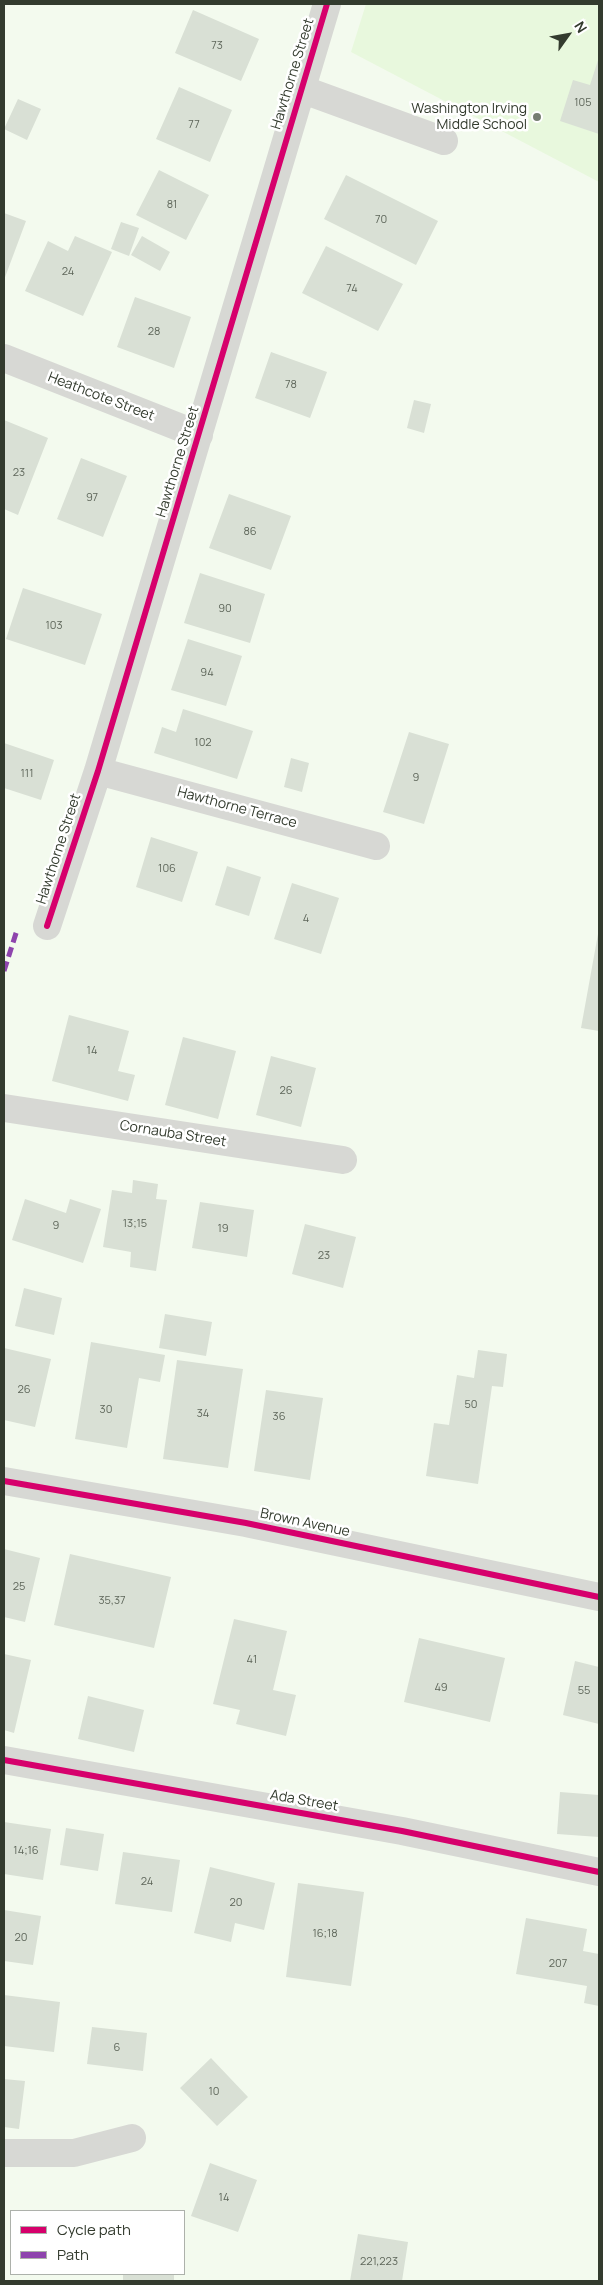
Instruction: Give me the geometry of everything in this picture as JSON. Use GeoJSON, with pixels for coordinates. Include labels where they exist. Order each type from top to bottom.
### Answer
{"type":"FeatureCollection","features":[{"type":"Feature","properties":{"kind":"street","name":"Hawthorne Street"},"geometry":{"type":"LineString","coordinates":[[47,926],[98,771],[327,4]]}},
{"type":"Feature","properties":{"kind":"street"},"geometry":{"type":"LineString","coordinates":[[301,89],[444,141]]}},
{"type":"Feature","properties":{"kind":"street","name":"Heathcote Street"},"geometry":{"type":"LineString","coordinates":[[4,358],[199,435]]}},
{"type":"Feature","properties":{"kind":"street","name":"Hawthorne Terrace"},"geometry":{"type":"LineString","coordinates":[[98,771],[376,846]]}},
{"type":"Feature","properties":{"kind":"street","name":"Cornauba Street"},"geometry":{"type":"LineString","coordinates":[[4,1108],[343,1160]]}},
{"type":"Feature","properties":{"kind":"street","name":"Brown Avenue"},"geometry":{"type":"LineString","coordinates":[[4,1480],[246,1523],[599,1597]]}},
{"type":"Feature","properties":{"kind":"street","name":"Ada Street"},"geometry":{"type":"LineString","coordinates":[[4,1760],[402,1831],[599,1872]]}},
{"type":"Feature","properties":{"kind":"street"},"geometry":{"type":"LineString","coordinates":[[4,2154],[74,2153],[132,2138]]}},
{"type":"Feature","properties":{"kind":"shaded area","name":"Washington Irving Middle School"},"geometry":{"type":"Polygon","coordinates":[[[366,4],[599,4],[599,182],[351,52],[366,4]]]}},
{"type":"Feature","properties":{"kind":"building"},"geometry":{"type":"Polygon","coordinates":[[[193,10],[259,39],[241,81],[175,53],[193,10]]]}},
{"type":"Feature","properties":{"kind":"building"},"geometry":{"type":"Polygon","coordinates":[[[599,57],[599,134],[560,121],[573,80],[590,85],[599,57]]]}},
{"type":"Feature","properties":{"kind":"building"},"geometry":{"type":"Polygon","coordinates":[[[179,87],[232,110],[210,162],[156,139],[179,87]]]}},
{"type":"Feature","properties":{"kind":"building"},"geometry":{"type":"Polygon","coordinates":[[[18,99],[41,109],[27,140],[4,129],[18,99]]]}},
{"type":"Feature","properties":{"kind":"building"},"geometry":{"type":"Polygon","coordinates":[[[159,170],[209,195],[186,240],[136,215],[159,170]]]}},
{"type":"Feature","properties":{"kind":"building"},"geometry":{"type":"Polygon","coordinates":[[[346,175],[438,221],[416,265],[324,219],[346,175]]]}},
{"type":"Feature","properties":{"kind":"building"},"geometry":{"type":"Polygon","coordinates":[[[4,213],[26,221],[4,280],[4,213]]]}},
{"type":"Feature","properties":{"kind":"building"},"geometry":{"type":"Polygon","coordinates":[[[121,222],[139,228],[129,256],[111,249],[121,222]]]}},
{"type":"Feature","properties":{"kind":"building"},"geometry":{"type":"Polygon","coordinates":[[[75,236],[112,252],[83,316],[25,291],[48,241],[68,251],[75,236]]]}},
{"type":"Feature","properties":{"kind":"building"},"geometry":{"type":"Polygon","coordinates":[[[142,236],[170,252],[160,271],[131,255],[142,236]]]}},
{"type":"Feature","properties":{"kind":"building"},"geometry":{"type":"Polygon","coordinates":[[[326,246],[403,284],[378,331],[302,293],[326,246]]]}},
{"type":"Feature","properties":{"kind":"building"},"geometry":{"type":"Polygon","coordinates":[[[135,297],[191,317],[174,368],[117,347],[135,297]]]}},
{"type":"Feature","properties":{"kind":"building"},"geometry":{"type":"Polygon","coordinates":[[[271,352],[327,372],[310,418],[255,398],[271,352]]]}},
{"type":"Feature","properties":{"kind":"building"},"geometry":{"type":"Polygon","coordinates":[[[414,400],[431,404],[424,433],[407,428],[414,400]]]}},
{"type":"Feature","properties":{"kind":"building"},"geometry":{"type":"Polygon","coordinates":[[[4,420],[48,438],[18,515],[4,509],[4,420]]]}},
{"type":"Feature","properties":{"kind":"building"},"geometry":{"type":"Polygon","coordinates":[[[81,458],[127,476],[103,537],[57,519],[81,458]]]}},
{"type":"Feature","properties":{"kind":"building"},"geometry":{"type":"Polygon","coordinates":[[[229,494],[291,516],[271,570],[209,548],[229,494]]]}},
{"type":"Feature","properties":{"kind":"building"},"geometry":{"type":"Polygon","coordinates":[[[200,573],[265,594],[250,643],[184,623],[200,573]]]}},
{"type":"Feature","properties":{"kind":"building"},"geometry":{"type":"Polygon","coordinates":[[[23,588],[102,614],[85,665],[6,639],[23,588]]]}},
{"type":"Feature","properties":{"kind":"building"},"geometry":{"type":"Polygon","coordinates":[[[188,639],[242,656],[226,706],[171,690],[188,639]]]}},
{"type":"Feature","properties":{"kind":"building"},"geometry":{"type":"Polygon","coordinates":[[[183,709],[253,731],[237,779],[154,753],[162,727],[176,732],[183,709]]]}},
{"type":"Feature","properties":{"kind":"building"},"geometry":{"type":"Polygon","coordinates":[[[409,732],[449,744],[424,824],[383,812],[409,732]]]}},
{"type":"Feature","properties":{"kind":"building"},"geometry":{"type":"Polygon","coordinates":[[[4,743],[54,760],[41,800],[4,788],[4,743]]]}},
{"type":"Feature","properties":{"kind":"building"},"geometry":{"type":"Polygon","coordinates":[[[291,758],[309,763],[302,792],[284,787],[291,758]]]}},
{"type":"Feature","properties":{"kind":"building"},"geometry":{"type":"Polygon","coordinates":[[[151,837],[198,852],[182,902],[136,887],[151,837]]]}},
{"type":"Feature","properties":{"kind":"building"},"geometry":{"type":"Polygon","coordinates":[[[227,866],[261,877],[249,916],[215,905],[227,866]]]}},
{"type":"Feature","properties":{"kind":"building"},"geometry":{"type":"Polygon","coordinates":[[[292,883],[339,898],[321,954],[274,939],[292,883]]]}},
{"type":"Feature","properties":{"kind":"building"},"geometry":{"type":"Polygon","coordinates":[[[599,935],[599,1031],[581,1028],[599,935]]]}},
{"type":"Feature","properties":{"kind":"building"},"geometry":{"type":"Polygon","coordinates":[[[69,1015],[129,1031],[118,1071],[135,1075],[128,1101],[52,1081],[69,1015]]]}},
{"type":"Feature","properties":{"kind":"building"},"geometry":{"type":"Polygon","coordinates":[[[183,1037],[236,1051],[218,1119],[165,1105],[183,1037]]]}},
{"type":"Feature","properties":{"kind":"building"},"geometry":{"type":"Polygon","coordinates":[[[271,1056],[316,1068],[301,1127],[256,1115],[271,1056]]]}},
{"type":"Feature","properties":{"kind":"building"},"geometry":{"type":"Polygon","coordinates":[[[133,1180],[158,1184],[156,1199],[167,1200],[156,1271],[130,1267],[131,1252],[103,1247],[112,1190],[132,1193],[133,1180]]]}},
{"type":"Feature","properties":{"kind":"building"},"geometry":{"type":"Polygon","coordinates":[[[25,1199],[66,1213],[70,1199],[101,1209],[83,1263],[12,1240],[25,1199]]]}},
{"type":"Feature","properties":{"kind":"building"},"geometry":{"type":"Polygon","coordinates":[[[200,1202],[254,1210],[247,1257],[192,1248],[200,1202]]]}},
{"type":"Feature","properties":{"kind":"building"},"geometry":{"type":"Polygon","coordinates":[[[305,1224],[356,1237],[343,1288],[292,1274],[305,1224]]]}},
{"type":"Feature","properties":{"kind":"building"},"geometry":{"type":"Polygon","coordinates":[[[24,1288],[62,1298],[54,1335],[15,1326],[24,1288]]]}},
{"type":"Feature","properties":{"kind":"building"},"geometry":{"type":"Polygon","coordinates":[[[165,1314],[212,1322],[206,1356],[159,1348],[165,1314]]]}},
{"type":"Feature","properties":{"kind":"building"},"geometry":{"type":"Polygon","coordinates":[[[91,1342],[165,1355],[160,1382],[139,1378],[127,1448],[75,1439],[91,1342]]]}},
{"type":"Feature","properties":{"kind":"building"},"geometry":{"type":"Polygon","coordinates":[[[4,1348],[51,1359],[35,1427],[4,1420],[4,1348]]]}},
{"type":"Feature","properties":{"kind":"building"},"geometry":{"type":"Polygon","coordinates":[[[478,1350],[507,1354],[503,1387],[492,1386],[478,1484],[426,1476],[434,1423],[449,1425],[457,1375],[474,1378],[478,1350]]]}},
{"type":"Feature","properties":{"kind":"building"},"geometry":{"type":"Polygon","coordinates":[[[177,1360],[243,1369],[228,1468],[163,1459],[177,1360]]]}},
{"type":"Feature","properties":{"kind":"building"},"geometry":{"type":"Polygon","coordinates":[[[266,1390],[323,1398],[310,1480],[254,1471],[266,1390]]]}},
{"type":"Feature","properties":{"kind":"building"},"geometry":{"type":"Polygon","coordinates":[[[4,1549],[40,1558],[25,1622],[4,1617],[4,1549]]]}},
{"type":"Feature","properties":{"kind":"building"},"geometry":{"type":"Polygon","coordinates":[[[70,1554],[171,1577],[154,1648],[54,1625],[70,1554]]]}},
{"type":"Feature","properties":{"kind":"building"},"geometry":{"type":"Polygon","coordinates":[[[234,1619],[287,1631],[273,1690],[296,1695],[286,1736],[236,1724],[240,1710],[213,1704],[234,1619]]]}},
{"type":"Feature","properties":{"kind":"building"},"geometry":{"type":"Polygon","coordinates":[[[419,1638],[505,1658],[490,1722],[404,1702],[419,1638]]]}},
{"type":"Feature","properties":{"kind":"building"},"geometry":{"type":"Polygon","coordinates":[[[4,1654],[31,1660],[14,1733],[4,1730],[4,1654]]]}},
{"type":"Feature","properties":{"kind":"building"},"geometry":{"type":"Polygon","coordinates":[[[575,1661],[599,1667],[599,1724],[563,1715],[575,1661]]]}},
{"type":"Feature","properties":{"kind":"building"},"geometry":{"type":"Polygon","coordinates":[[[88,1696],[144,1710],[134,1752],[78,1739],[88,1696]]]}},
{"type":"Feature","properties":{"kind":"building"},"geometry":{"type":"Polygon","coordinates":[[[560,1792],[599,1795],[599,1837],[557,1834],[560,1792]]]}},
{"type":"Feature","properties":{"kind":"building"},"geometry":{"type":"Polygon","coordinates":[[[4,1822],[51,1829],[43,1880],[4,1874],[4,1822]]]}},
{"type":"Feature","properties":{"kind":"building"},"geometry":{"type":"Polygon","coordinates":[[[66,1828],[104,1834],[98,1871],[60,1865],[66,1828]]]}},
{"type":"Feature","properties":{"kind":"building"},"geometry":{"type":"Polygon","coordinates":[[[123,1852],[180,1860],[172,1912],[115,1904],[123,1852]]]}},
{"type":"Feature","properties":{"kind":"building"},"geometry":{"type":"Polygon","coordinates":[[[210,1867],[275,1883],[264,1930],[235,1923],[231,1942],[194,1933],[210,1867]]]}},
{"type":"Feature","properties":{"kind":"building"},"geometry":{"type":"Polygon","coordinates":[[[298,1883],[364,1892],[351,1986],[286,1977],[298,1883]]]}},
{"type":"Feature","properties":{"kind":"building"},"geometry":{"type":"Polygon","coordinates":[[[4,1910],[41,1916],[33,1965],[4,1961],[4,1910]]]}},
{"type":"Feature","properties":{"kind":"building"},"geometry":{"type":"Polygon","coordinates":[[[526,1918],[587,1929],[583,1951],[599,1954],[599,2006],[584,2003],[587,1986],[516,1974],[526,1918]]]}},
{"type":"Feature","properties":{"kind":"building"},"geometry":{"type":"Polygon","coordinates":[[[4,1995],[60,2002],[54,2052],[4,2046],[4,1995]]]}},
{"type":"Feature","properties":{"kind":"building"},"geometry":{"type":"Polygon","coordinates":[[[92,2027],[147,2033],[143,2071],[87,2064],[92,2027]]]}},
{"type":"Feature","properties":{"kind":"building"},"geometry":{"type":"Polygon","coordinates":[[[211,2058],[248,2097],[217,2126],[180,2088],[211,2058]]]}},
{"type":"Feature","properties":{"kind":"building"},"geometry":{"type":"Polygon","coordinates":[[[4,2079],[25,2081],[19,2129],[4,2127],[4,2079]]]}},
{"type":"Feature","properties":{"kind":"building"},"geometry":{"type":"Polygon","coordinates":[[[210,2163],[257,2180],[238,2232],[191,2216],[210,2163]]]}},
{"type":"Feature","properties":{"kind":"building"},"geometry":{"type":"Polygon","coordinates":[[[358,2234],[408,2242],[402,2281],[350,2281],[358,2234]]]}},
{"type":"Feature","properties":{"kind":"building"},"geometry":{"type":"Polygon","coordinates":[[[123,2275],[174,2275],[174,2281],[123,2281],[123,2275]]]}},
{"type":"Feature","properties":{"kind":"marked path"},"geometry":{"type":"LineString","coordinates":[[4,971],[17,930]]}},
{"type":"Feature","properties":{"kind":"cycle path"},"geometry":{"type":"LineString","coordinates":[[47,926],[98,771],[327,4]]}},
{"type":"Feature","properties":{"kind":"cycle path"},"geometry":{"type":"LineString","coordinates":[[4,1481],[246,1523],[599,1597]]}},
{"type":"Feature","properties":{"kind":"cycle path"},"geometry":{"type":"LineString","coordinates":[[4,1760],[402,1831],[599,1872]]}},
{"type":"Feature","properties":{"kind":"place","name":"Washington Irving Middle School"},"geometry":{"type":"Point","coordinates":[537,117]}}]}
